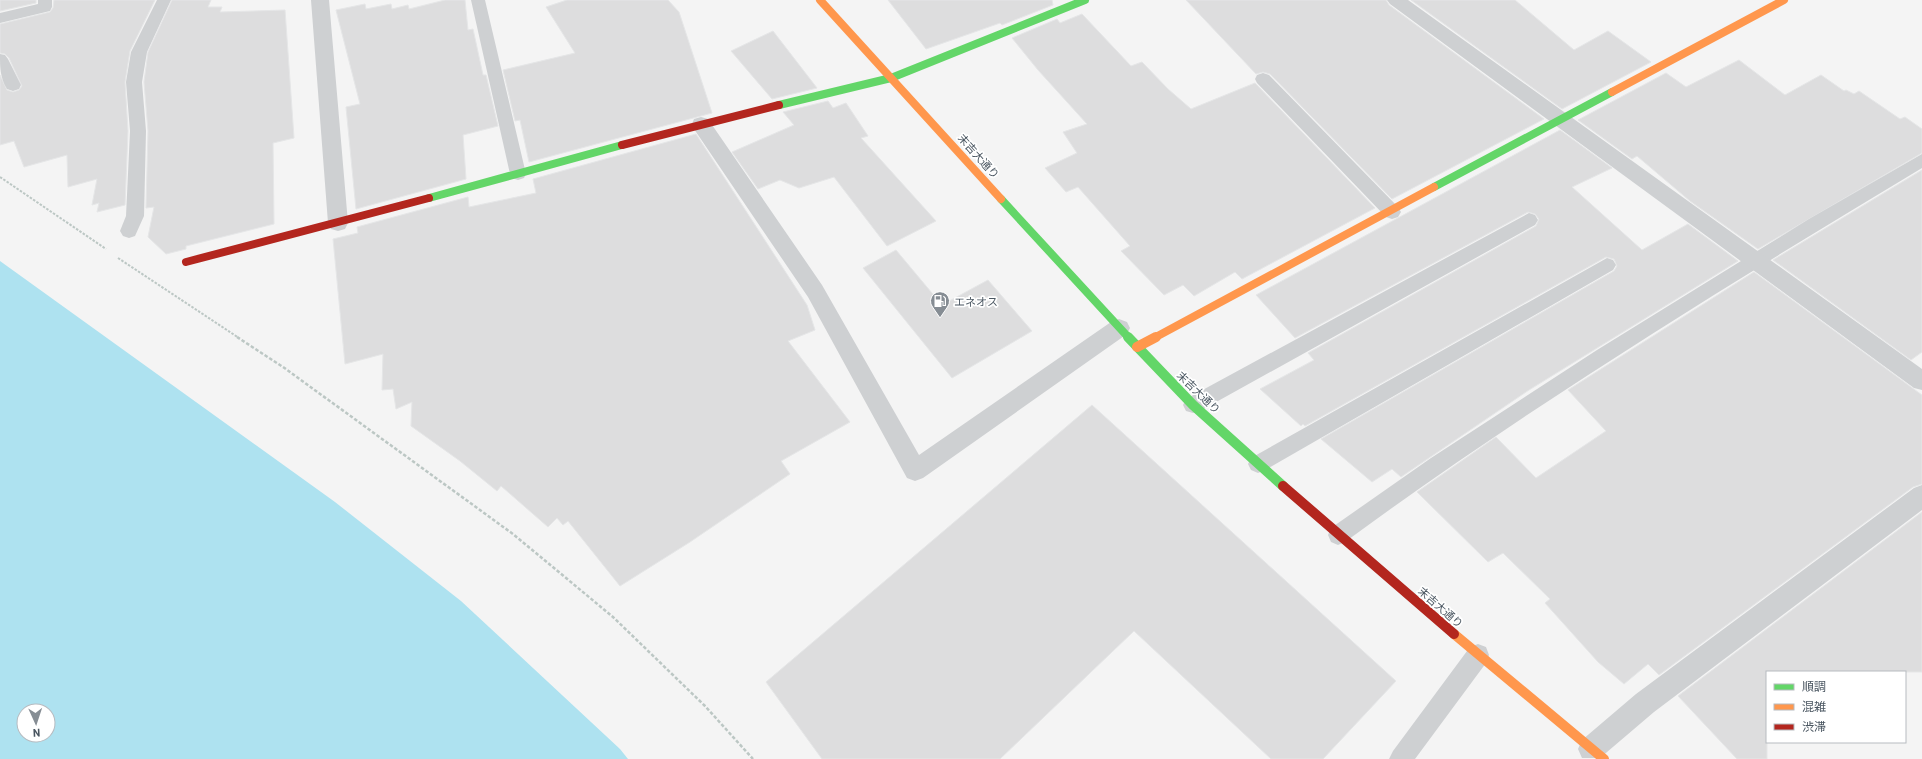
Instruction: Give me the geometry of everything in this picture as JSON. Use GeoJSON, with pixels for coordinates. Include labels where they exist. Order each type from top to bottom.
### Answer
{"type":"FeatureCollection","features":[{"type":"Feature","properties":{"kind":"street"},"geometry":{"type":"LineString","coordinates":[[320,0],[338,224]]}},
{"type":"Feature","properties":{"kind":"street","name":"末吉大通り"},"geometry":{"type":"LineString","coordinates":[[820,0],[1119,328],[1193,405],[1338,535],[1478,655],[1597,754]]}},
{"type":"Feature","properties":{"kind":"street"},"geometry":{"type":"LineString","coordinates":[[186,262],[338,224],[701,124],[891,78],[1085,0]]}},
{"type":"Feature","properties":{"kind":"street"},"geometry":{"type":"LineString","coordinates":[[1396,0],[1922,381]]}},
{"type":"Feature","properties":{"kind":"street"},"geometry":{"type":"LineString","coordinates":[[1137,347],[1392,212],[1560,119],[1784,0]]}},
{"type":"Feature","properties":{"kind":"street"},"geometry":{"type":"LineString","coordinates":[[701,124],[815,292],[915,471],[1119,328]]}},
{"type":"Feature","properties":{"kind":"street"},"geometry":{"type":"LineString","coordinates":[[1597,754],[1645,703],[1922,496]]}},
{"type":"Feature","properties":{"kind":"lane"},"geometry":{"type":"LineString","coordinates":[[0,18],[45,7],[45,0]]}},
{"type":"Feature","properties":{"kind":"lane"},"geometry":{"type":"LineString","coordinates":[[129,231],[135,216],[138,131],[134,82],[139,52],[164,0]]}},
{"type":"Feature","properties":{"kind":"lane"},"geometry":{"type":"LineString","coordinates":[[478,0],[518,174]]}},
{"type":"Feature","properties":{"kind":"lane"},"geometry":{"type":"LineString","coordinates":[[0,59],[13,85]]}},
{"type":"Feature","properties":{"kind":"lane"},"geometry":{"type":"LineString","coordinates":[[1263,79],[1392,212]]}},
{"type":"Feature","properties":{"kind":"lane"},"geometry":{"type":"LineString","coordinates":[[1338,535],[1380,504],[1552,389],[1755,259],[1922,160]]}},
{"type":"Feature","properties":{"kind":"lane"},"geometry":{"type":"LineString","coordinates":[[1193,405],[1529,220]]}},
{"type":"Feature","properties":{"kind":"lane"},"geometry":{"type":"LineString","coordinates":[[1258,464],[1607,265]]}},
{"type":"Feature","properties":{"kind":"lane"},"geometry":{"type":"LineString","coordinates":[[1401,759],[1478,655]]}},
{"type":"Feature","properties":{"kind":"path"},"geometry":{"type":"LineString","coordinates":[[0,177],[107,250]]}},
{"type":"Feature","properties":{"kind":"path"},"geometry":{"type":"LineString","coordinates":[[114,255],[283,367],[513,534],[613,617],[705,706],[753,759]]}},
{"type":"Feature","properties":{"kind":"water"},"geometry":{"type":"Polygon","coordinates":[[[0,261],[335,502],[461,601],[620,749],[628,759],[0,759],[0,261]]]}},
{"type":"Feature","properties":{"kind":"building"},"geometry":{"type":"Polygon","coordinates":[[[0,0],[36,0],[36,3],[0,11],[0,0]]]}},
{"type":"Feature","properties":{"kind":"building"},"geometry":{"type":"Polygon","coordinates":[[[54,0],[155,0],[130,51],[125,82],[128,131],[125,205],[97,212],[99,203],[92,205],[97,179],[68,187],[67,155],[24,167],[14,141],[0,145],[0,75],[7,90],[13,92],[19,90],[22,86],[9,58],[5,54],[0,53],[0,24],[50,12],[53,8],[54,0]]]}},
{"type":"Feature","properties":{"kind":"building"},"geometry":{"type":"Polygon","coordinates":[[[172,0],[211,0],[208,7],[222,7],[220,12],[285,10],[294,138],[273,143],[274,224],[186,246],[186,249],[166,254],[148,237],[154,207],[146,208],[148,131],[144,82],[148,52],[172,0]]]}},
{"type":"Feature","properties":{"kind":"building"},"geometry":{"type":"Polygon","coordinates":[[[445,0],[465,0],[468,30],[473,29],[483,75],[486,75],[498,126],[463,135],[466,179],[356,209],[346,107],[360,104],[336,10],[365,4],[366,9],[391,4],[392,9],[408,5],[409,9],[445,0]]]}},
{"type":"Feature","properties":{"kind":"building"},"geometry":{"type":"Polygon","coordinates":[[[567,0],[668,0],[679,12],[712,113],[529,162],[520,120],[515,121],[503,70],[575,53],[546,7],[567,0]]]}},
{"type":"Feature","properties":{"kind":"building"},"geometry":{"type":"Polygon","coordinates":[[[888,0],[1052,0],[1053,5],[1002,25],[1000,23],[926,49],[888,0]]]}},
{"type":"Feature","properties":{"kind":"building"},"geometry":{"type":"Polygon","coordinates":[[[1186,0],[1386,0],[1389,5],[1544,119],[1392,199],[1270,74],[1263,72],[1256,74],[1186,0]]]}},
{"type":"Feature","properties":{"kind":"building"},"geometry":{"type":"Polygon","coordinates":[[[1411,0],[1515,0],[1574,50],[1608,31],[1651,62],[1562,109],[1411,0]]]}},
{"type":"Feature","properties":{"kind":"building"},"geometry":{"type":"Polygon","coordinates":[[[1082,14],[1131,66],[1142,62],[1168,89],[1191,109],[1255,83],[1375,208],[1242,279],[1235,272],[1194,296],[1183,285],[1164,295],[1121,251],[1130,246],[1078,187],[1066,192],[1045,168],[1077,153],[1063,132],[1087,124],[1038,70],[1012,38],[1057,19],[1060,23],[1082,14]]]}},
{"type":"Feature","properties":{"kind":"building"},"geometry":{"type":"Polygon","coordinates":[[[773,31],[817,88],[772,99],[731,51],[773,31]]]}},
{"type":"Feature","properties":{"kind":"building"},"geometry":{"type":"Polygon","coordinates":[[[1739,60],[1785,95],[1821,75],[1844,91],[1846,90],[1854,94],[1859,91],[1900,119],[1905,117],[1922,129],[1922,153],[1758,249],[1690,201],[1637,156],[1632,159],[1578,120],[1666,73],[1686,87],[1739,60]]]}},
{"type":"Feature","properties":{"kind":"building"},"geometry":{"type":"Polygon","coordinates":[[[828,101],[833,108],[846,103],[868,136],[861,138],[936,221],[887,246],[834,177],[799,188],[780,180],[758,189],[732,152],[794,125],[783,112],[828,101]]]}},
{"type":"Feature","properties":{"kind":"building"},"geometry":{"type":"Polygon","coordinates":[[[1560,130],[1612,168],[1572,187],[1642,250],[1688,224],[1738,261],[1529,390],[1401,477],[1392,469],[1372,482],[1321,439],[1614,271],[1617,266],[1614,259],[1606,257],[1305,426],[1303,424],[1301,426],[1260,389],[1314,360],[1308,353],[1536,226],[1539,219],[1535,214],[1528,212],[1295,338],[1256,295],[1560,130]]]}},
{"type":"Feature","properties":{"kind":"building"},"geometry":{"type":"Polygon","coordinates":[[[696,134],[807,305],[815,330],[788,341],[850,422],[781,461],[790,474],[690,542],[620,586],[568,521],[563,525],[557,518],[548,527],[501,486],[497,491],[460,461],[411,426],[412,402],[396,409],[393,389],[382,390],[383,354],[345,364],[333,239],[358,233],[357,227],[468,197],[469,207],[536,193],[533,179],[696,134]]]}},
{"type":"Feature","properties":{"kind":"building"},"geometry":{"type":"Polygon","coordinates":[[[1922,170],[1922,352],[1911,360],[1773,260],[1922,170]]]}},
{"type":"Feature","properties":{"kind":"building"},"geometry":{"type":"Polygon","coordinates":[[[896,250],[942,305],[988,280],[1032,331],[952,378],[863,268],[896,250]]]}},
{"type":"Feature","properties":{"kind":"building"},"geometry":{"type":"Polygon","coordinates":[[[1754,272],[1922,395],[1922,484],[1913,487],[1659,675],[1648,664],[1624,684],[1598,662],[1545,603],[1550,599],[1503,553],[1488,562],[1417,492],[1496,437],[1536,478],[1606,431],[1568,390],[1754,272]]]}},
{"type":"Feature","properties":{"kind":"building"},"geometry":{"type":"Polygon","coordinates":[[[1092,405],[1396,681],[1323,759],[1271,759],[1134,631],[1000,759],[822,759],[766,682],[1092,405]]]}},
{"type":"Feature","properties":{"kind":"building"},"geometry":{"type":"Polygon","coordinates":[[[1922,512],[1922,672],[1766,671],[1767,759],[1737,759],[1678,696],[1922,512]]]}},
{"type":"Feature","properties":{"kind":"traffic: fast"},"geometry":{"type":"LineString","coordinates":[[779,105],[891,78],[1085,0]]}},
{"type":"Feature","properties":{"kind":"traffic: fast"},"geometry":{"type":"LineString","coordinates":[[1434,187],[1612,92]]}},
{"type":"Feature","properties":{"kind":"traffic: fast"},"geometry":{"type":"LineString","coordinates":[[429,198],[622,145]]}},
{"type":"Feature","properties":{"kind":"traffic: fast"},"geometry":{"type":"LineString","coordinates":[[1001,199],[1137,347],[1193,405],[1283,486]]}},
{"type":"Feature","properties":{"kind":"traffic: slow"},"geometry":{"type":"LineString","coordinates":[[820,0],[1001,199]]}},
{"type":"Feature","properties":{"kind":"traffic: slow"},"geometry":{"type":"LineString","coordinates":[[1612,92],[1784,0]]}},
{"type":"Feature","properties":{"kind":"traffic: slow"},"geometry":{"type":"LineString","coordinates":[[1137,347],[1434,187]]}},
{"type":"Feature","properties":{"kind":"traffic: slow"},"geometry":{"type":"LineString","coordinates":[[1454,634],[1604,759]]}},
{"type":"Feature","properties":{"kind":"traffic: jam"},"geometry":{"type":"LineString","coordinates":[[622,145],[779,105]]}},
{"type":"Feature","properties":{"kind":"traffic: jam"},"geometry":{"type":"LineString","coordinates":[[186,262],[429,198]]}},
{"type":"Feature","properties":{"kind":"traffic: jam"},"geometry":{"type":"LineString","coordinates":[[1283,486],[1454,634]]}},
{"type":"Feature","properties":{"kind":"place","name":"エネオス"},"geometry":{"type":"Point","coordinates":[940,318]}}]}
